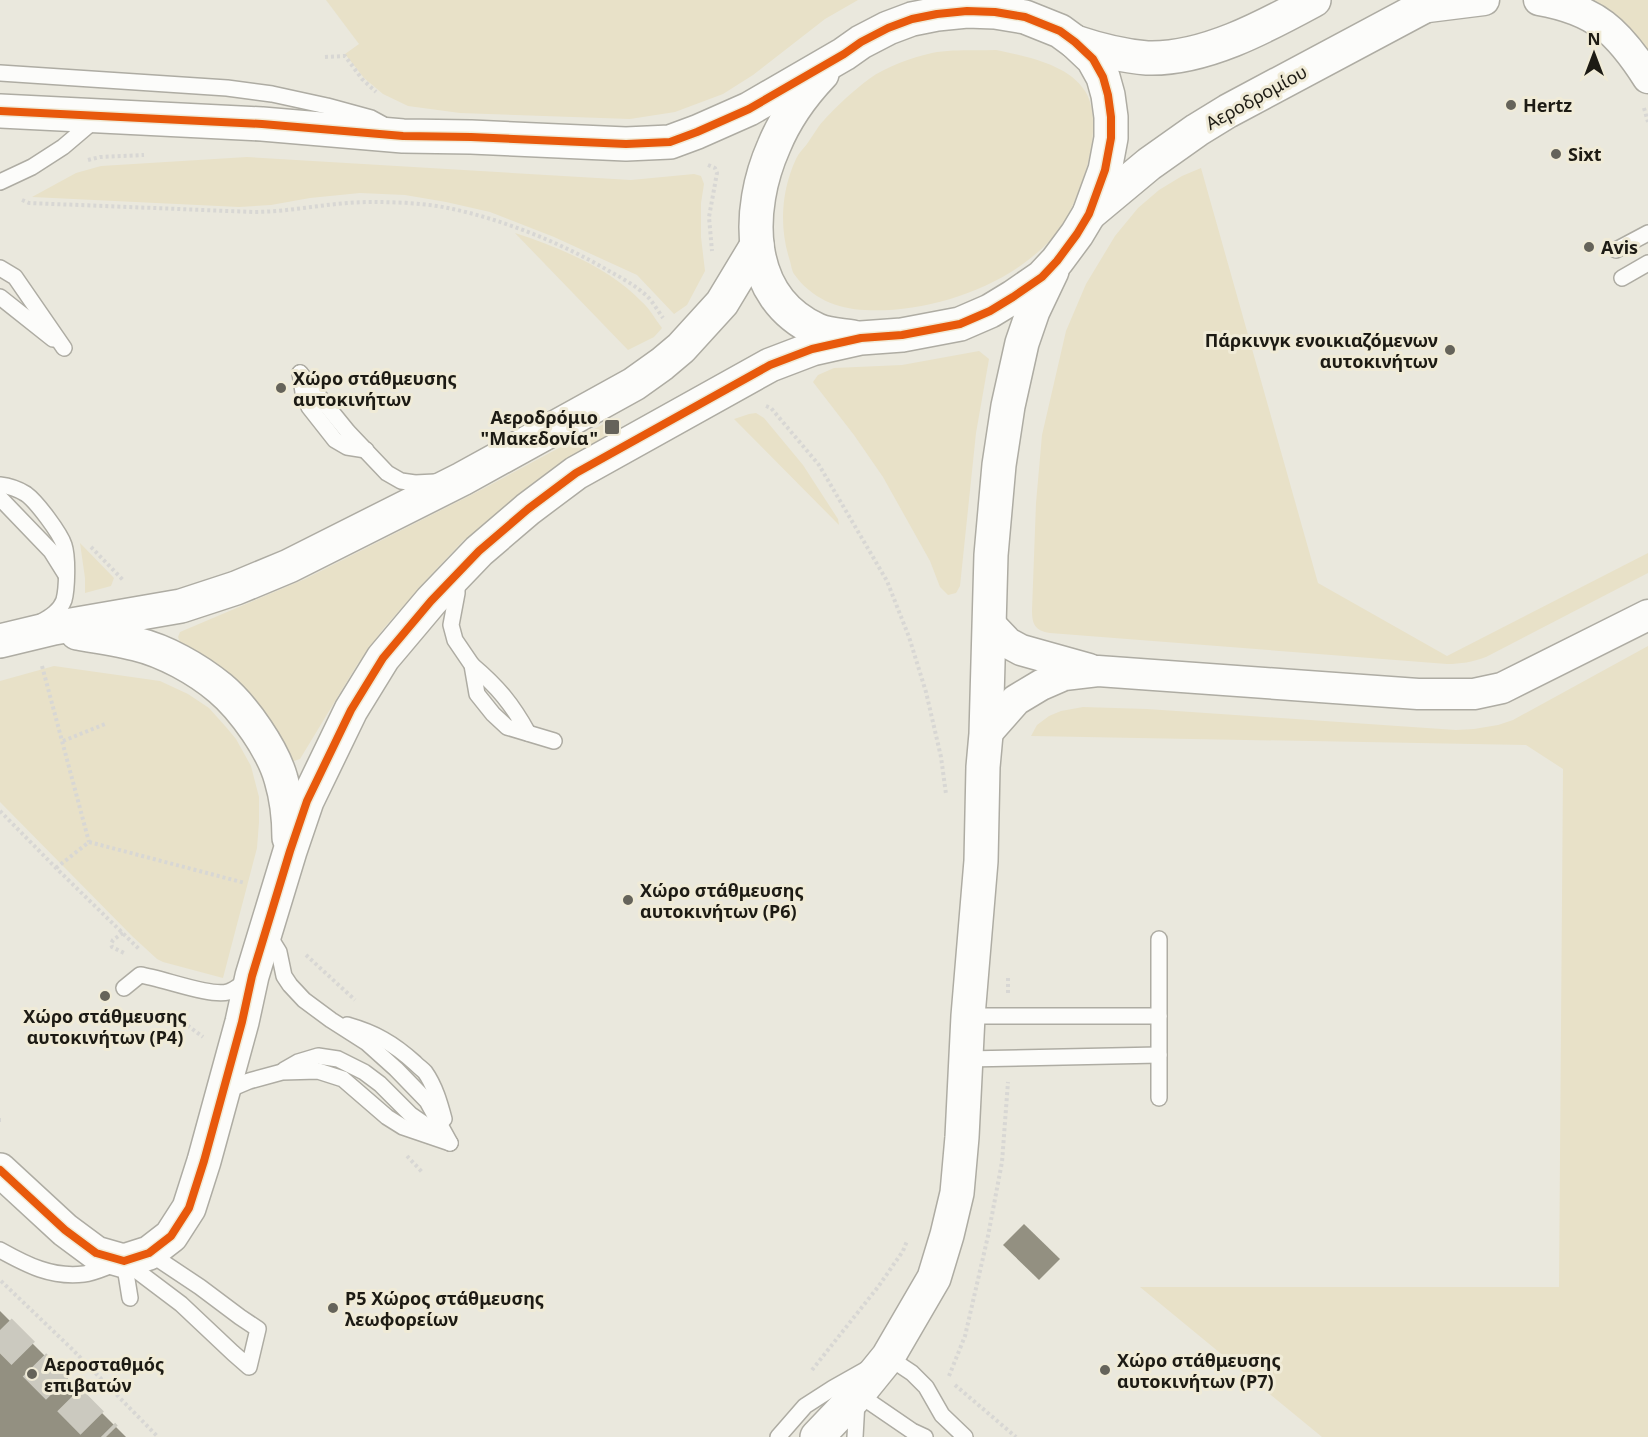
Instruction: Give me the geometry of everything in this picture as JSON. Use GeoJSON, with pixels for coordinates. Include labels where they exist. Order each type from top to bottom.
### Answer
{"type":"FeatureCollection","features":[{"type":"Feature","properties":{"kind":"street"},"geometry":{"type":"LineString","coordinates":[[1076,42],[1102,51],[1120,54],[1148,58],[1173,56],[1217,45],[1270,24],[1314,0]]}},
{"type":"Feature","properties":{"kind":"street"},"geometry":{"type":"LineString","coordinates":[[1428,4],[1484,0]]}},
{"type":"Feature","properties":{"kind":"street"},"geometry":{"type":"LineString","coordinates":[[1539,0],[1571,7],[1593,18],[1613,32],[1632,53],[1645,90]]}},
{"type":"Feature","properties":{"kind":"street","name":"Αεροδρομίου"},"geometry":{"type":"LineString","coordinates":[[1089,214],[1149,164],[1204,125],[1428,4]]}},
{"type":"Feature","properties":{"kind":"street"},"geometry":{"type":"LineString","coordinates":[[0,111],[262,124],[403,136],[626,144],[670,142],[749,109],[888,28],[912,19],[967,11],[995,12],[1025,17],[1040,12],[1093,59],[1103,77],[1111,117],[1105,170],[1089,214],[1057,261],[1042,276],[1013,297],[960,324],[902,335],[861,338],[812,349],[770,365],[576,473],[528,509],[457,573],[383,658],[351,710],[307,801],[252,976],[204,1161],[189,1208],[171,1236],[137,1257],[96,1252],[65,1230],[0,1170]]}},
{"type":"Feature","properties":{"kind":"street"},"geometry":{"type":"LineString","coordinates":[[844,54],[812,85],[789,117],[774,146],[759,189],[756,215],[757,245],[762,274],[780,304],[818,330],[861,338]]}},
{"type":"Feature","properties":{"kind":"street"},"geometry":{"type":"LineString","coordinates":[[6,643],[54,628],[181,606],[236,588],[289,566],[462,479],[634,384],[662,364],[681,348],[722,303],[757,245]]}},
{"type":"Feature","properties":{"kind":"street"},"geometry":{"type":"LineString","coordinates":[[817,1437],[858,1394],[888,1357],[934,1278],[957,1193],[981,861],[991,555],[999,465],[1008,406],[1022,343],[1033,310],[1057,261]]}},
{"type":"Feature","properties":{"kind":"street"},"geometry":{"type":"LineString","coordinates":[[986,734],[1016,700],[1041,685],[1064,675],[1098,671],[1418,694],[1474,694],[1502,688],[1648,615]]}},
{"type":"Feature","properties":{"kind":"street"},"geometry":{"type":"LineString","coordinates":[[988,623],[1008,643],[1021,650],[1098,671]]}},
{"type":"Feature","properties":{"kind":"street"},"geometry":{"type":"LineString","coordinates":[[54,628],[136,644],[161,653],[194,670],[221,689],[247,717],[265,744],[281,777],[288,812],[290,851]]}},
{"type":"Feature","properties":{"kind":"lane"},"geometry":{"type":"LineString","coordinates":[[0,73],[227,88],[279,95],[371,118],[403,136]]}},
{"type":"Feature","properties":{"kind":"lane"},"geometry":{"type":"LineString","coordinates":[[0,182],[32,167],[63,147],[98,117]]}},
{"type":"Feature","properties":{"kind":"lane"},"geometry":{"type":"LineString","coordinates":[[1616,250],[1648,232]]}},
{"type":"Feature","properties":{"kind":"lane"},"geometry":{"type":"LineString","coordinates":[[1622,278],[1648,263]]}},
{"type":"Feature","properties":{"kind":"lane"},"geometry":{"type":"LineString","coordinates":[[0,268],[15,277],[64,348],[0,297]]}},
{"type":"Feature","properties":{"kind":"lane"},"geometry":{"type":"LineString","coordinates":[[300,373],[303,392],[309,407],[335,440],[347,447],[366,450],[387,473],[401,481],[415,483],[462,479]]}},
{"type":"Feature","properties":{"kind":"lane"},"geometry":{"type":"LineString","coordinates":[[0,485],[9,486],[26,494],[60,536],[66,548],[63,601],[54,614],[6,643]]}},
{"type":"Feature","properties":{"kind":"lane"},"geometry":{"type":"LineString","coordinates":[[0,498],[51,551],[66,576]]}},
{"type":"Feature","properties":{"kind":"lane"},"geometry":{"type":"LineString","coordinates":[[457,573],[457,593],[450,624],[455,640],[472,665],[477,694],[507,727],[554,741]]}},
{"type":"Feature","properties":{"kind":"lane"},"geometry":{"type":"LineString","coordinates":[[223,1092],[249,1081],[282,1072],[318,1071],[343,1078],[387,1117],[402,1127],[450,1143],[427,1101],[396,1069],[367,1043],[304,1000],[290,985],[284,976],[279,952],[266,930]]}},
{"type":"Feature","properties":{"kind":"lane"},"geometry":{"type":"LineString","coordinates":[[1159,939],[1159,1098]]}},
{"type":"Feature","properties":{"kind":"lane"},"geometry":{"type":"LineString","coordinates":[[124,988],[140,975],[212,992],[226,993],[252,976]]}},
{"type":"Feature","properties":{"kind":"lane"},"geometry":{"type":"LineString","coordinates":[[968,1016],[1159,1016]]}},
{"type":"Feature","properties":{"kind":"lane"},"geometry":{"type":"LineString","coordinates":[[966,1059],[1159,1055]]}},
{"type":"Feature","properties":{"kind":"lane"},"geometry":{"type":"LineString","coordinates":[[0,1250],[29,1266],[48,1272],[85,1274],[137,1257],[200,1287],[258,1329],[249,1367],[182,1304],[137,1257]]}},
{"type":"Feature","properties":{"kind":"lane"},"geometry":{"type":"LineString","coordinates":[[130,1298],[137,1257]]}},
{"type":"Feature","properties":{"kind":"lane"},"geometry":{"type":"LineString","coordinates":[[778,1437],[805,1406],[888,1357],[912,1373],[926,1387],[942,1415],[965,1437]]}},
{"type":"Feature","properties":{"kind":"lane"},"geometry":{"type":"LineString","coordinates":[[855,1437],[858,1394]]}},
{"type":"Feature","properties":{"kind":"lane"},"geometry":{"type":"LineString","coordinates":[[858,1394],[912,1431],[925,1437]]}},
{"type":"Feature","properties":{"kind":"path"},"geometry":{"type":"LineString","coordinates":[[325,57],[345,56],[362,79],[381,96]]}},
{"type":"Feature","properties":{"kind":"path"},"geometry":{"type":"LineString","coordinates":[[1645,90],[1648,122]]}},
{"type":"Feature","properties":{"kind":"path"},"geometry":{"type":"LineString","coordinates":[[78,162],[100,157],[148,155]]}},
{"type":"Feature","properties":{"kind":"path"},"geometry":{"type":"LineString","coordinates":[[13,197],[29,203],[253,212],[275,212],[328,204],[370,202],[446,207],[514,228],[582,255],[648,297],[666,322]]}},
{"type":"Feature","properties":{"kind":"path"},"geometry":{"type":"LineString","coordinates":[[758,405],[771,408],[819,465],[887,581],[909,637],[926,692],[941,757],[947,802]]}},
{"type":"Feature","properties":{"kind":"path"},"geometry":{"type":"LineString","coordinates":[[41,662],[89,842]]}},
{"type":"Feature","properties":{"kind":"path"},"geometry":{"type":"LineString","coordinates":[[63,741],[105,724]]}},
{"type":"Feature","properties":{"kind":"path"},"geometry":{"type":"LineString","coordinates":[[0,811],[123,933]]}},
{"type":"Feature","properties":{"kind":"path"},"geometry":{"type":"LineString","coordinates":[[56,868],[89,842]]}},
{"type":"Feature","properties":{"kind":"path"},"geometry":{"type":"LineString","coordinates":[[89,842],[254,885]]}},
{"type":"Feature","properties":{"kind":"path"},"geometry":{"type":"LineString","coordinates":[[1008,972],[1008,1016]]}},
{"type":"Feature","properties":{"kind":"path"},"geometry":{"type":"LineString","coordinates":[[190,1010],[184,1012],[183,1022],[206,1039]]}},
{"type":"Feature","properties":{"kind":"path"},"geometry":{"type":"LineString","coordinates":[[1008,1058],[1008,1090],[1002,1162],[965,1336],[947,1379],[1016,1437]]}},
{"type":"Feature","properties":{"kind":"path"},"geometry":{"type":"LineString","coordinates":[[402,1151],[423,1173]]}},
{"type":"Feature","properties":{"kind":"path"},"geometry":{"type":"LineString","coordinates":[[811,1371],[878,1287],[903,1251],[910,1232]]}},
{"type":"Feature","properties":{"kind":"path"},"geometry":{"type":"LineString","coordinates":[[0,1280],[72,1349],[158,1437]]}},
{"type":"Feature","properties":{"kind":"shaded area"},"geometry":{"type":"Polygon","coordinates":[[[326,0],[858,0],[825,19],[753,75],[723,94],[675,112],[630,119],[460,113],[408,106],[383,94],[364,78],[345,54],[359,44],[326,0]]]}},
{"type":"Feature","properties":{"kind":"shaded area"},"geometry":{"type":"Polygon","coordinates":[[[1588,0],[1648,0],[1648,54],[1588,0]]]}},
{"type":"Feature","properties":{"kind":"shaded area"},"geometry":{"type":"Polygon","coordinates":[[[996,50],[1032,58],[1068,74],[1085,91],[1090,103],[1093,134],[1087,166],[1077,197],[1057,232],[1038,252],[1001,278],[957,297],[934,303],[887,310],[855,309],[825,301],[808,290],[792,270],[784,236],[783,210],[787,184],[796,159],[819,126],[836,107],[869,79],[891,66],[932,53],[996,50]]]}},
{"type":"Feature","properties":{"kind":"shaded area"},"geometry":{"type":"Polygon","coordinates":[[[247,157],[631,180],[694,174],[701,176],[704,184],[701,203],[701,237],[705,271],[687,305],[674,314],[637,275],[554,237],[490,212],[446,202],[405,195],[360,193],[239,207],[32,197],[76,173],[101,166],[247,157]]]}},
{"type":"Feature","properties":{"kind":"shaded area"},"geometry":{"type":"Polygon","coordinates":[[[1201,168],[1318,583],[1447,656],[1648,553],[1648,573],[1486,657],[1457,664],[1050,633],[1038,629],[1034,623],[1032,610],[1036,503],[1042,435],[1066,331],[1086,284],[1115,236],[1138,208],[1159,190],[1201,168]]]}},
{"type":"Feature","properties":{"kind":"shaded area"},"geometry":{"type":"Polygon","coordinates":[[[515,233],[566,252],[615,279],[645,305],[662,328],[654,337],[628,350],[515,233]]]}},
{"type":"Feature","properties":{"kind":"shaded area"},"geometry":{"type":"Polygon","coordinates":[[[979,351],[989,359],[976,433],[960,586],[956,593],[948,595],[940,587],[930,561],[883,477],[813,382],[818,375],[834,368],[902,365],[979,351]]]}},
{"type":"Feature","properties":{"kind":"shaded area"},"geometry":{"type":"Polygon","coordinates":[[[756,413],[764,418],[803,465],[838,519],[839,525],[734,419],[756,413]]]}},
{"type":"Feature","properties":{"kind":"shaded area"},"geometry":{"type":"Polygon","coordinates":[[[611,420],[617,428],[463,541],[430,576],[384,628],[357,665],[300,759],[294,761],[288,759],[220,674],[180,642],[178,637],[180,632],[305,579],[477,492],[611,420]]]}},
{"type":"Feature","properties":{"kind":"shaded area"},"geometry":{"type":"Polygon","coordinates":[[[80,543],[114,578],[111,586],[85,593],[80,543]]]}},
{"type":"Feature","properties":{"kind":"shaded area"},"geometry":{"type":"Polygon","coordinates":[[[1648,646],[1648,1437],[1322,1437],[1140,1287],[1559,1287],[1563,769],[1526,745],[1031,736],[1037,725],[1049,716],[1083,707],[1147,709],[1456,730],[1474,729],[1513,720],[1648,646]]]}},
{"type":"Feature","properties":{"kind":"shaded area"},"geometry":{"type":"Polygon","coordinates":[[[54,666],[160,681],[188,694],[209,708],[226,727],[236,739],[251,766],[259,797],[257,848],[223,978],[157,959],[0,802],[0,681],[54,666]]]}},
{"type":"Feature","properties":{"kind":"building"},"geometry":{"type":"Polygon","coordinates":[[[1024,1224],[1060,1259],[1039,1280],[1003,1245],[1024,1224]]]}},
{"type":"Feature","properties":{"kind":"building","name":"Αεροσταθμός επιβατών"},"geometry":{"type":"Polygon","coordinates":[[[0,1311],[126,1437],[0,1437],[0,1311]]]}},
{"type":"Feature","properties":{"kind":"tunnel"},"geometry":{"type":"LineString","coordinates":[[0,1330],[106,1437]]}},
{"type":"Feature","properties":{"kind":"cycle path"},"geometry":{"type":"LineString","coordinates":[[0,111],[262,124],[403,136],[626,144],[670,142],[749,109],[888,28],[912,19],[967,11],[995,12],[1025,17],[1060,31],[1075,42],[1093,59],[1103,77],[1111,117],[1111,138],[1105,170],[1089,214],[1057,261],[1042,277],[990,311],[960,324],[902,335],[861,338],[812,349],[770,365],[576,473],[528,509],[479,551],[431,601],[383,658],[351,710],[307,801],[252,976],[242,1022],[204,1161],[189,1208],[171,1236],[149,1253],[124,1261],[96,1253],[65,1230],[0,1170]]}},
{"type":"Feature","properties":{"kind":"place","name":"Hertz"},"geometry":{"type":"Point","coordinates":[1511,105]}},
{"type":"Feature","properties":{"kind":"place","name":"Sixt"},"geometry":{"type":"Point","coordinates":[1556,154]}},
{"type":"Feature","properties":{"kind":"place","name":"Avis"},"geometry":{"type":"Point","coordinates":[1589,247]}},
{"type":"Feature","properties":{"kind":"place","name":"Πάρκινγκ ενοικιαζόμενων αυτοκινήτων"},"geometry":{"type":"Point","coordinates":[1450,350]}},
{"type":"Feature","properties":{"kind":"place","name":"Χώρο στάθμευσης αυτοκινήτων"},"geometry":{"type":"Point","coordinates":[281,388]}},
{"type":"Feature","properties":{"kind":"place","name":"Αεροδρόμιο \"Μακεδονία\""},"geometry":{"type":"Point","coordinates":[612,427]}},
{"type":"Feature","properties":{"kind":"place","name":"Χώρο στάθμευσης αυτοκινήτων (P6)"},"geometry":{"type":"Point","coordinates":[628,900]}},
{"type":"Feature","properties":{"kind":"place","name":"Χώρο στάθμευσης αυτοκινήτων (P4)"},"geometry":{"type":"Point","coordinates":[105,996]}},
{"type":"Feature","properties":{"kind":"place","name":"P5 Χώρος στάθμευσης λεωφορείων"},"geometry":{"type":"Point","coordinates":[333,1308]}},
{"type":"Feature","properties":{"kind":"place","name":"Χώρο στάθμευσης αυτοκινήτων (P7)"},"geometry":{"type":"Point","coordinates":[1105,1370]}},
{"type":"Feature","properties":{"kind":"place","name":"Αεροσταθμός επιβατών"},"geometry":{"type":"Point","coordinates":[32,1374]}}]}
